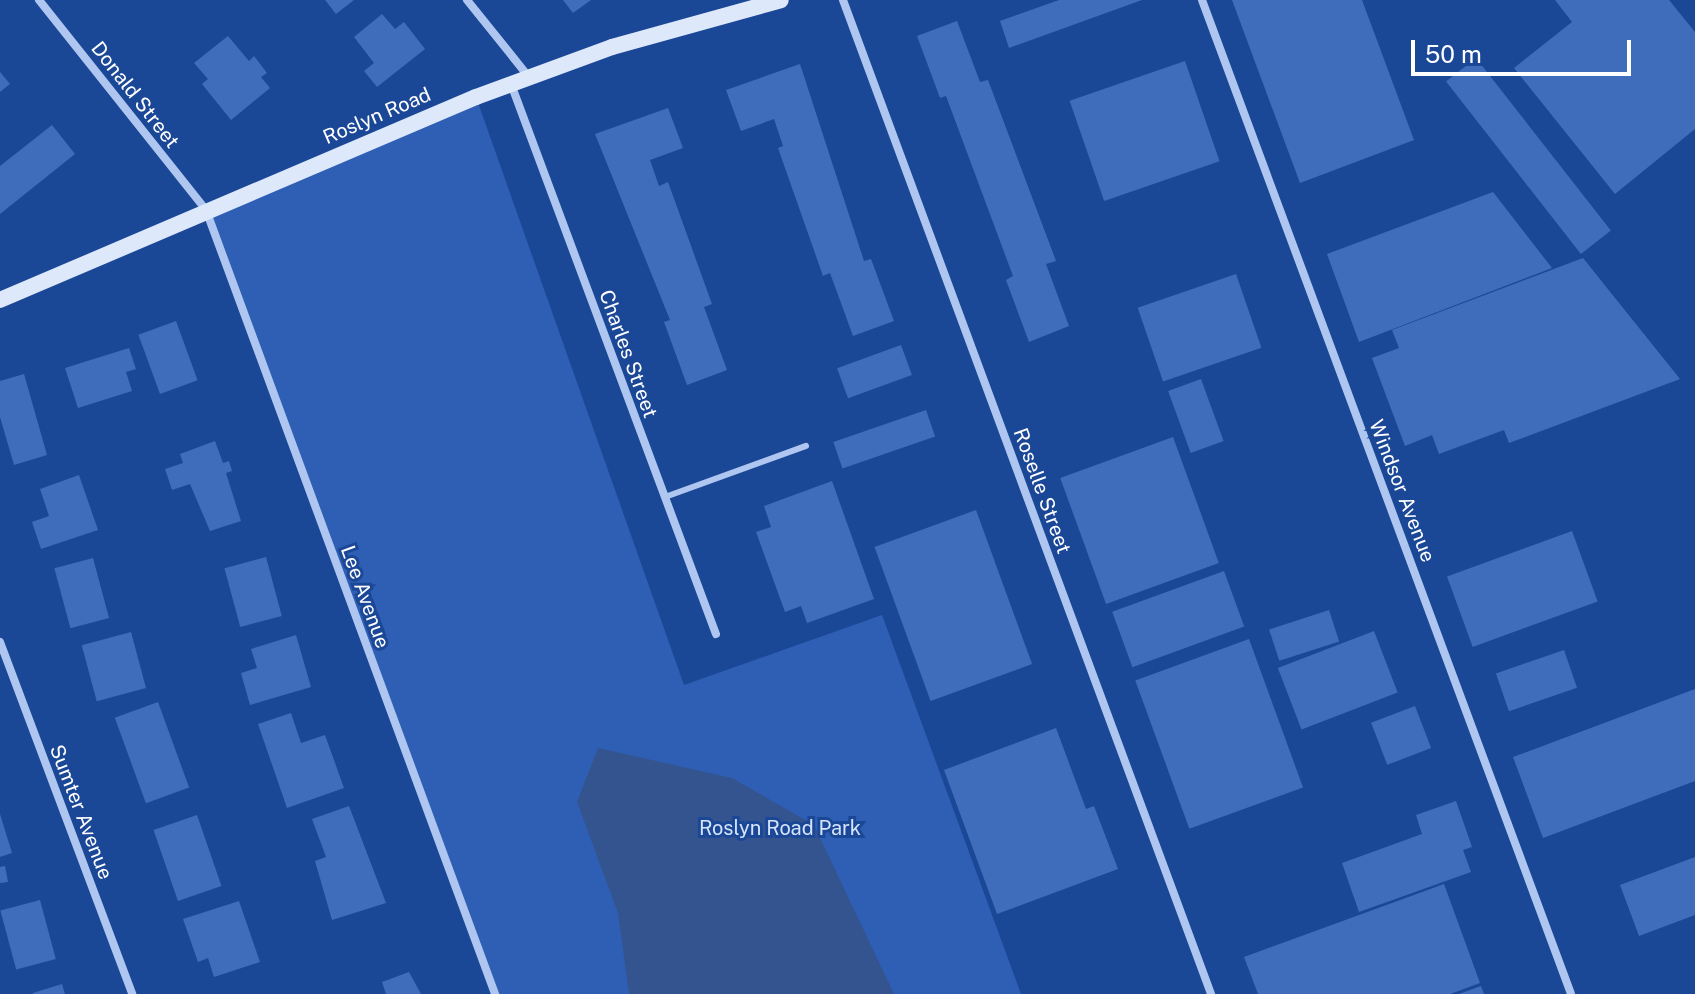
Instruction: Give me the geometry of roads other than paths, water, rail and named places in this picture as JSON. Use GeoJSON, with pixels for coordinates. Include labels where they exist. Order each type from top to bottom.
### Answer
{"type":"FeatureCollection","features":[{"type":"Feature","properties":{"kind":"main road","name":"Roslyn Road"},"geometry":{"type":"LineString","coordinates":[[0,300],[206,210],[529,77],[631,41],[781,0]]}},
{"type":"Feature","properties":{"kind":"street","name":"Donald Street"},"geometry":{"type":"LineString","coordinates":[[39,0],[206,210]]}},
{"type":"Feature","properties":{"kind":"street"},"geometry":{"type":"LineString","coordinates":[[467,0],[529,77]]}},
{"type":"Feature","properties":{"kind":"street","name":"Roselle Street"},"geometry":{"type":"LineString","coordinates":[[843,0],[1211,994]]}},
{"type":"Feature","properties":{"kind":"street","name":"Windsor Avenue"},"geometry":{"type":"LineString","coordinates":[[1202,0],[1571,994]]}},
{"type":"Feature","properties":{"kind":"street","name":"Charles Street"},"geometry":{"type":"LineString","coordinates":[[511,84],[716,634]]}},
{"type":"Feature","properties":{"kind":"street","name":"Lee Avenue"},"geometry":{"type":"LineString","coordinates":[[206,210],[495,994]]}},
{"type":"Feature","properties":{"kind":"street","name":"Sumter Avenue"},"geometry":{"type":"LineString","coordinates":[[0,642],[132,994]]}},
{"type":"Feature","properties":{"kind":"lane"},"geometry":{"type":"LineString","coordinates":[[665,497],[806,446]]}},
{"type":"Feature","properties":{"kind":"park label","name":"Roslyn Road Park"},"geometry":{"type":"Point","coordinates":[780,828]}}]}
